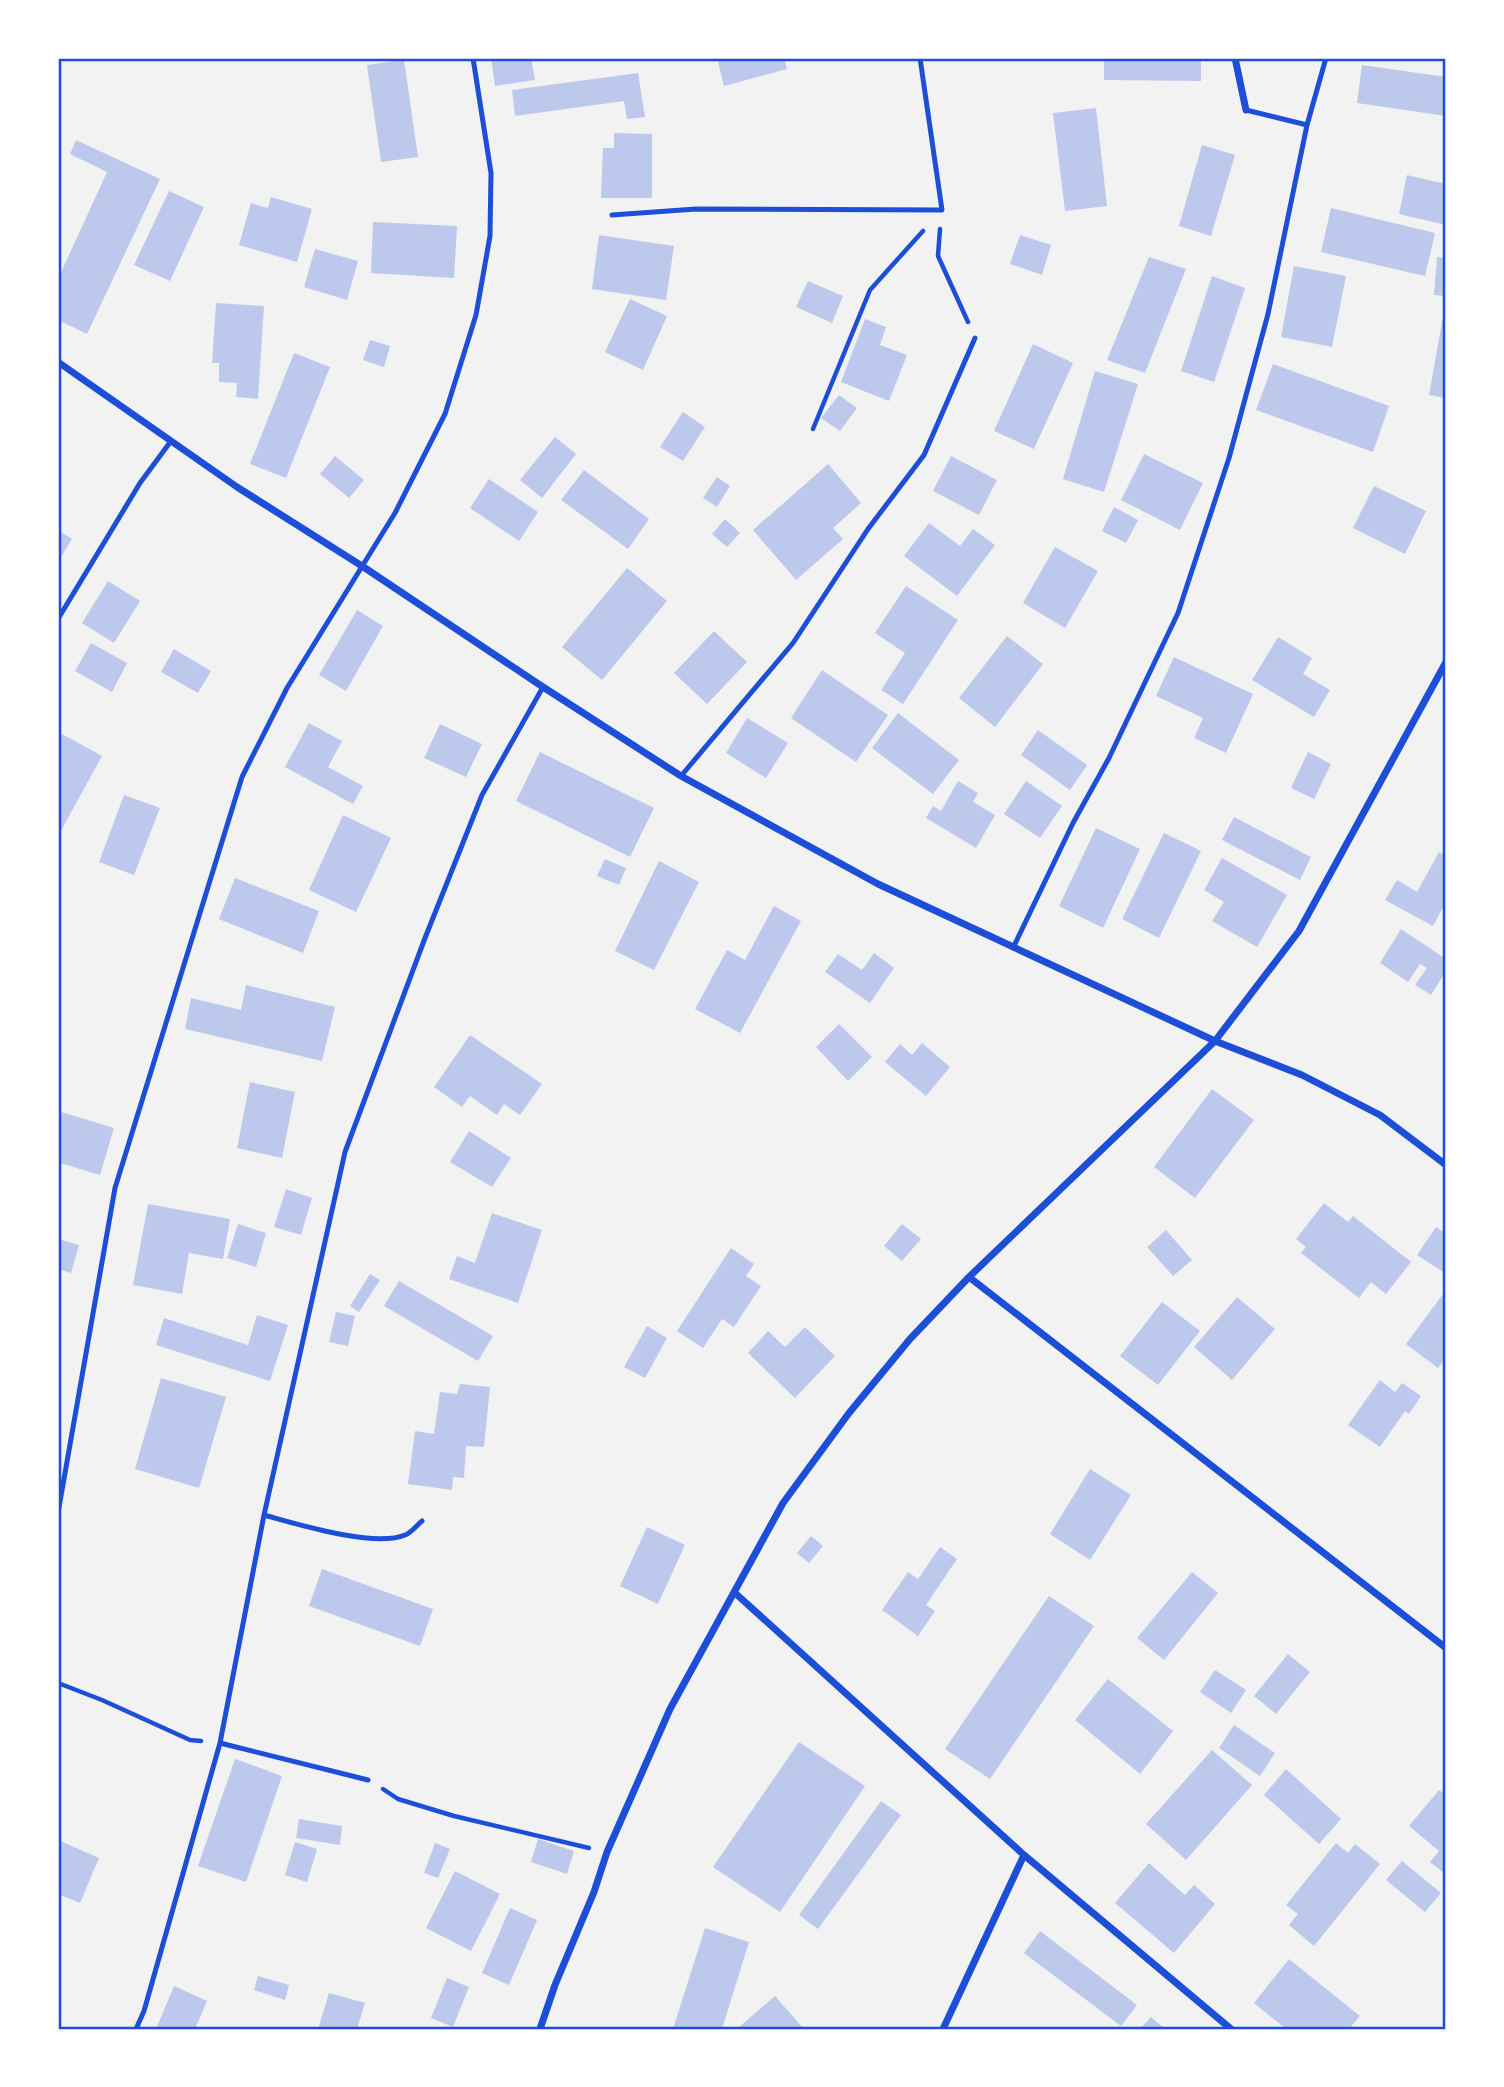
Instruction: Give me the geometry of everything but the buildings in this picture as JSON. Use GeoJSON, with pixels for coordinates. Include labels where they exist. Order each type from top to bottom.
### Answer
{"type":"FeatureCollection","features":[{"type":"Feature","properties":{"kind":"street"},"geometry":{"type":"LineString","coordinates":[[1235,58],[1246,110]]}},
{"type":"Feature","properties":{"kind":"street"},"geometry":{"type":"LineString","coordinates":[[58,362],[237,487],[681,776],[878,884],[1215,1041],[1302,1075],[1380,1115],[1446,1165]]}},
{"type":"Feature","properties":{"kind":"street"},"geometry":{"type":"LineString","coordinates":[[540,2029],[607,1852],[670,1709],[783,1503],[849,1413],[910,1339],[969,1277],[1215,1041],[1299,931],[1446,662]]}},
{"type":"Feature","properties":{"kind":"street"},"geometry":{"type":"LineString","coordinates":[[969,1277],[1446,1648]]}},
{"type":"Feature","properties":{"kind":"street"},"geometry":{"type":"LineString","coordinates":[[734,1592],[1024,1855],[1231,2029]]}},
{"type":"Feature","properties":{"kind":"street"},"geometry":{"type":"LineString","coordinates":[[943,2029],[1024,1855]]}},
{"type":"Feature","properties":{"kind":"lane"},"geometry":{"type":"LineString","coordinates":[[58,1513],[115,1188],[242,777],[287,688],[395,513],[445,414],[476,315],[490,236],[491,173],[473,58]]}},
{"type":"Feature","properties":{"kind":"lane"},"geometry":{"type":"LineString","coordinates":[[612,215],[696,209],[942,210],[920,58]]}},
{"type":"Feature","properties":{"kind":"lane"},"geometry":{"type":"LineString","coordinates":[[1013,948],[1073,823],[1109,758],[1178,613],[1229,458],[1268,314],[1307,125],[1326,58]]}},
{"type":"Feature","properties":{"kind":"lane"},"geometry":{"type":"LineString","coordinates":[[1246,110],[1307,125]]}},
{"type":"Feature","properties":{"kind":"lane"},"geometry":{"type":"LineString","coordinates":[[681,776],[793,643],[869,529],[924,455],[975,338]]}},
{"type":"Feature","properties":{"kind":"lane"},"geometry":{"type":"LineString","coordinates":[[58,619],[140,483],[171,442]]}},
{"type":"Feature","properties":{"kind":"lane"},"geometry":{"type":"LineString","coordinates":[[136,2029],[144,2011],[219,1742],[264,1515],[345,1152],[482,795],[543,687]]}},
{"type":"Feature","properties":{"kind":"lane"},"geometry":{"type":"LineString","coordinates":[[264,1515],[324,1531],[373,1539],[406,1535],[422,1521]]}},
{"type":"Feature","properties":{"kind":"lane"},"geometry":{"type":"LineString","coordinates":[[219,1742],[368,1780]]}},
{"type":"Feature","properties":{"kind":"path"},"geometry":{"type":"LineString","coordinates":[[942,210],[938,256],[975,338]]}},
{"type":"Feature","properties":{"kind":"path"},"geometry":{"type":"LineString","coordinates":[[813,429],[870,289],[942,210]]}},
{"type":"Feature","properties":{"kind":"path"},"geometry":{"type":"LineString","coordinates":[[58,1683],[190,1740],[219,1742]]}},
{"type":"Feature","properties":{"kind":"path"},"geometry":{"type":"LineString","coordinates":[[368,1780],[398,1799],[454,1816],[607,1852]]}}]}
